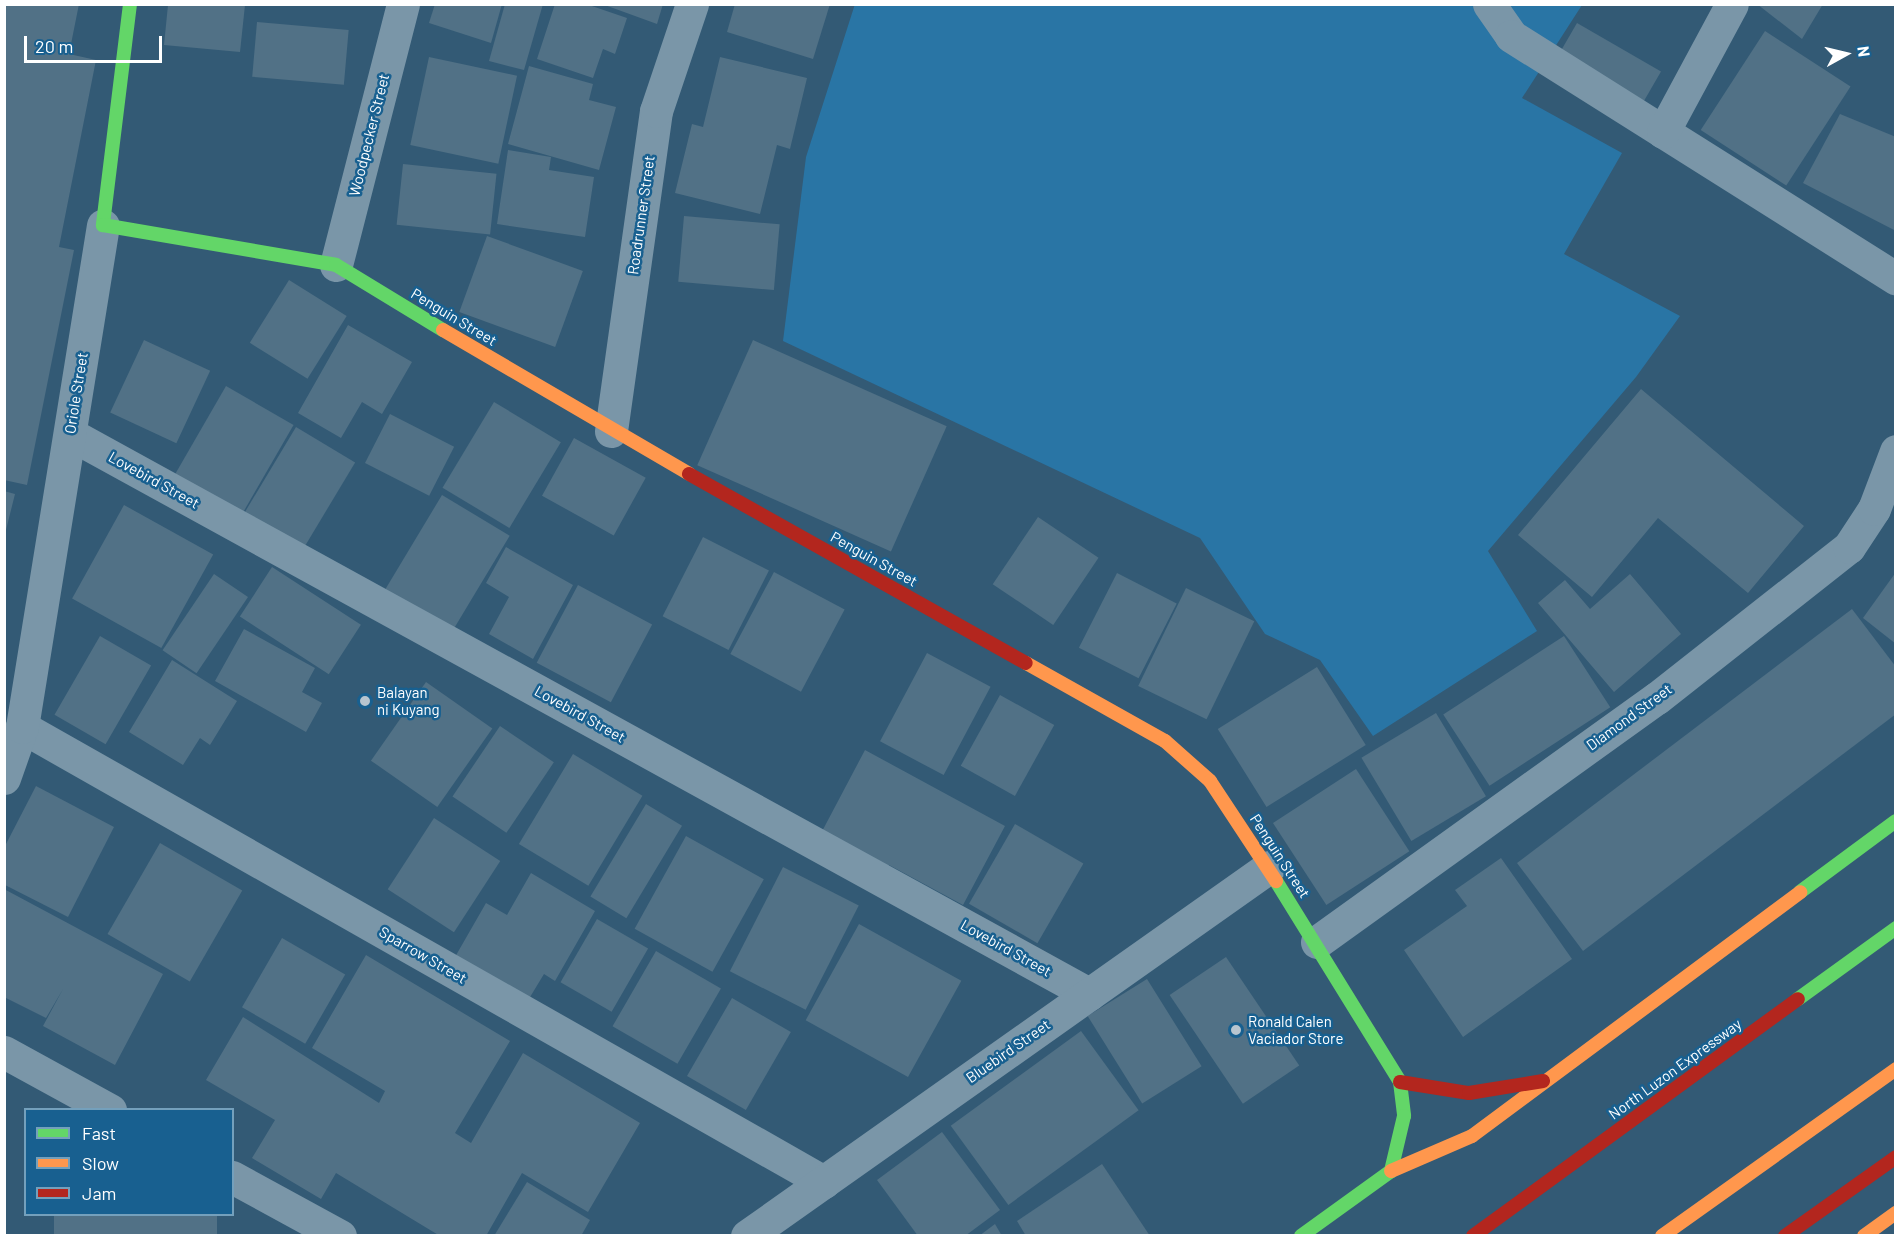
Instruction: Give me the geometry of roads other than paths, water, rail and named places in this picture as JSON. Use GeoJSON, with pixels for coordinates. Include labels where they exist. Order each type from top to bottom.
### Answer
{"type":"FeatureCollection","features":[{"type":"Feature","properties":{"kind":"main road","name":"Oriole Street"},"geometry":{"type":"LineString","coordinates":[[103,225],[129,4]]}},
{"type":"Feature","properties":{"kind":"main road","name":"Penguin Street"},"geometry":{"type":"LineString","coordinates":[[103,225],[336,265],[611,431],[1166,741],[1210,781],[1317,942],[1400,1082],[1404,1116],[1391,1171]]}},
{"type":"Feature","properties":{"kind":"main road"},"geometry":{"type":"LineString","coordinates":[[1301,1236],[1391,1171],[1472,1136],[1896,821]]}},
{"type":"Feature","properties":{"kind":"main road","name":"North Luzon Expressway"},"geometry":{"type":"LineString","coordinates":[[1473,1236],[1896,928]]}},
{"type":"Feature","properties":{"kind":"main road"},"geometry":{"type":"LineString","coordinates":[[1662,1236],[1896,1069]]}},
{"type":"Feature","properties":{"kind":"main road"},"geometry":{"type":"LineString","coordinates":[[1400,1082],[1469,1093],[1548,1080]]}},
{"type":"Feature","properties":{"kind":"main road"},"geometry":{"type":"LineString","coordinates":[[1785,1236],[1896,1157]]}},
{"type":"Feature","properties":{"kind":"main road"},"geometry":{"type":"LineString","coordinates":[[1864,1236],[1896,1213]]}},
{"type":"Feature","properties":{"kind":"street","name":"Woodpecker Street"},"geometry":{"type":"LineString","coordinates":[[336,265],[403,4]]}},
{"type":"Feature","properties":{"kind":"street","name":"Roadrunner Street"},"geometry":{"type":"LineString","coordinates":[[611,431],[656,111],[692,4]]}},
{"type":"Feature","properties":{"kind":"street"},"geometry":{"type":"LineString","coordinates":[[1489,4],[1511,36],[1896,278]]}},
{"type":"Feature","properties":{"kind":"street"},"geometry":{"type":"LineString","coordinates":[[1663,132],[1732,4]]}},
{"type":"Feature","properties":{"kind":"street","name":"Oriole Street"},"geometry":{"type":"LineString","coordinates":[[4,778],[22,727],[103,225]]}},
{"type":"Feature","properties":{"kind":"street","name":"Lovebird Street"},"geometry":{"type":"LineString","coordinates":[[70,434],[1089,994]]}},
{"type":"Feature","properties":{"kind":"street","name":"Diamond Street"},"geometry":{"type":"LineString","coordinates":[[1317,942],[1658,698],[1849,547],[1874,509],[1896,451]]}},
{"type":"Feature","properties":{"kind":"street","name":"Sparrow Street"},"geometry":{"type":"LineString","coordinates":[[22,727],[824,1182]]}},
{"type":"Feature","properties":{"kind":"street","name":"Bluebird Street"},"geometry":{"type":"LineString","coordinates":[[747,1236],[1269,867]]}},
{"type":"Feature","properties":{"kind":"street"},"geometry":{"type":"LineString","coordinates":[[4,1052],[106,1108]]}},
{"type":"Feature","properties":{"kind":"street"},"geometry":{"type":"LineString","coordinates":[[234,1178],[340,1236]]}},
{"type":"Feature","properties":{"kind":"place","name":"Balayan ni Kuyang"},"geometry":{"type":"Point","coordinates":[365,701]}},
{"type":"Feature","properties":{"kind":"place","name":"Ronald Calen Vaciador Store"},"geometry":{"type":"Point","coordinates":[1236,1030]}}]}
